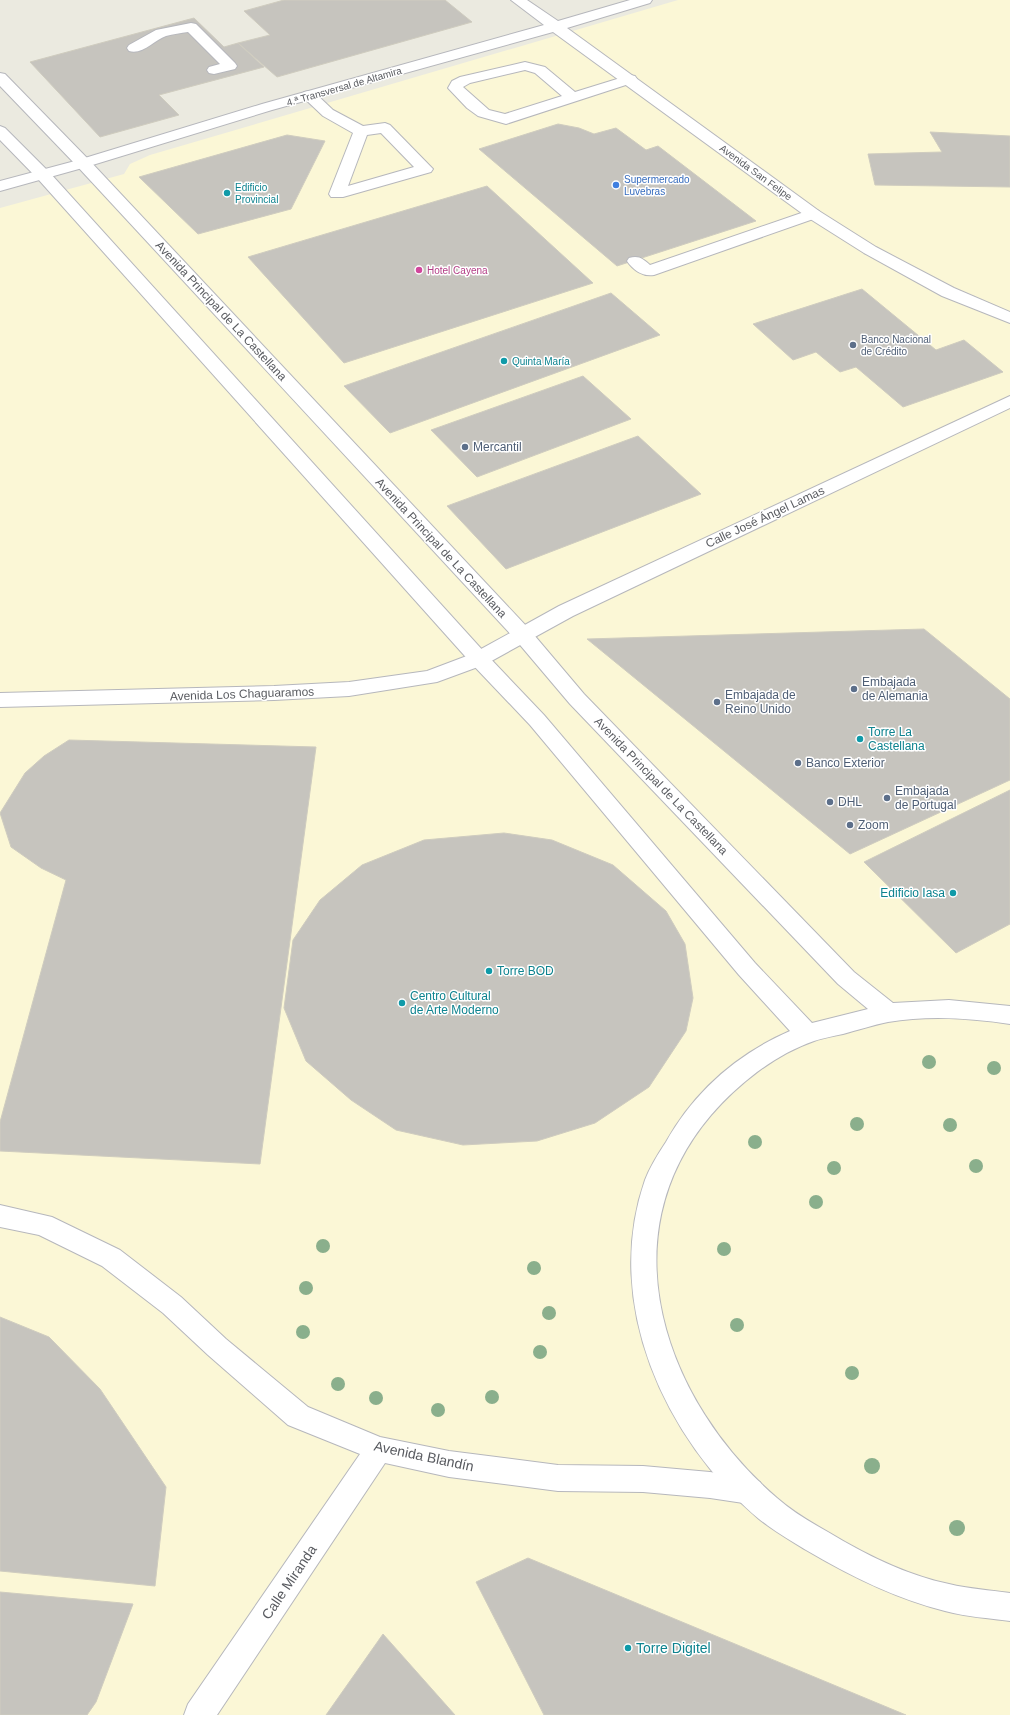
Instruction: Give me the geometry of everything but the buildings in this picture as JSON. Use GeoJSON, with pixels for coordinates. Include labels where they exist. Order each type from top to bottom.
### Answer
{"type":"FeatureCollection","features":[{"type":"Feature","properties":{"kind":"street","name":"Avenida San Felipe"},"geometry":{"type":"LineString","coordinates":[[518,0],[630,79],[813,214],[870,250],[934,284],[1010,318]]}},
{"type":"Feature","properties":{"kind":"street","name":"4.ª Transversal de Altamira"},"geometry":{"type":"LineString","coordinates":[[0,186],[44,176],[309,96],[556,27],[644,0]]}},
{"type":"Feature","properties":{"kind":"street"},"geometry":{"type":"LineString","coordinates":[[134,48],[161,33],[191,27],[230,66],[214,70]]}},
{"type":"Feature","properties":{"kind":"street"},"geometry":{"type":"LineString","coordinates":[[572,97],[540,70],[525,66],[465,80],[457,84],[456,88],[483,115],[506,119],[630,79]]}},
{"type":"Feature","properties":{"kind":"street","name":"Avenida Principal de La Castellana"},"geometry":{"type":"LineString","coordinates":[[0,77],[83,163],[522,634],[577,699],[846,978],[888,1013]]}},
{"type":"Feature","properties":{"kind":"street"},"geometry":{"type":"LineString","coordinates":[[309,96],[328,113],[361,131],[385,128],[425,169],[337,194],[361,131]]}},
{"type":"Feature","properties":{"kind":"street"},"geometry":{"type":"LineString","coordinates":[[0,131],[44,176],[479,659],[537,720],[747,970],[807,1034]]}},
{"type":"Feature","properties":{"kind":"street"},"geometry":{"type":"LineString","coordinates":[[635,261],[648,271],[813,214]]}},
{"type":"Feature","properties":{"kind":"street","name":"Calle José Ángel Lamas"},"geometry":{"type":"LineString","coordinates":[[479,659],[566,611],[1010,401]]}},
{"type":"Feature","properties":{"kind":"street","name":"Avenida Los Chaguaramos"},"geometry":{"type":"LineString","coordinates":[[0,700],[155,697],[349,689],[430,677],[479,659]]}},
{"type":"Feature","properties":{"kind":"street"},"geometry":{"type":"LineString","coordinates":[[1010,1015],[983,1011],[935,1009],[888,1013],[807,1034],[761,1058],[731,1079],[701,1109],[676,1143],[657,1181],[646,1223],[643,1267],[647,1313],[661,1360],[687,1412],[712,1450],[750,1491],[776,1515],[848,1560],[905,1585],[966,1602],[1010,1607]]}},
{"type":"Feature","properties":{"kind":"street","name":"Avenida Blandín"},"geometry":{"type":"LineString","coordinates":[[0,1216],[43,1226],[111,1258],[172,1305],[217,1348],[298,1416],[379,1449],[449,1464],[558,1478],[643,1479],[710,1485],[750,1491]]}},
{"type":"Feature","properties":{"kind":"street","name":"Calle Miranda"},"geometry":{"type":"LineString","coordinates":[[199,1715],[379,1449]]}},
{"type":"Feature","properties":{"kind":"shaded area"},"geometry":{"type":"Polygon","coordinates":[[[678,0],[1010,0],[1010,1715],[0,1715],[0,208],[124,174],[130,164],[150,155],[678,0]]]}},
{"type":"Feature","properties":{"kind":"place","name":"Supermercado Luvebras"},"geometry":{"type":"Point","coordinates":[616,185]}},
{"type":"Feature","properties":{"kind":"place","name":"Edificio Provincial"},"geometry":{"type":"Point","coordinates":[227,193]}},
{"type":"Feature","properties":{"kind":"place","name":"Hotel Cayena"},"geometry":{"type":"Point","coordinates":[419,270]}},
{"type":"Feature","properties":{"kind":"place","name":"Banco Nacional de Crédito"},"geometry":{"type":"Point","coordinates":[853,345]}},
{"type":"Feature","properties":{"kind":"place","name":"Quinta María"},"geometry":{"type":"Point","coordinates":[504,361]}},
{"type":"Feature","properties":{"kind":"place","name":"Mercantil"},"geometry":{"type":"Point","coordinates":[465,447]}},
{"type":"Feature","properties":{"kind":"place","name":"Embajada de Alemania"},"geometry":{"type":"Point","coordinates":[854,689]}},
{"type":"Feature","properties":{"kind":"place","name":"Embajada de Reino Unido"},"geometry":{"type":"Point","coordinates":[717,702]}},
{"type":"Feature","properties":{"kind":"place","name":"Torre La Castellana"},"geometry":{"type":"Point","coordinates":[860,739]}},
{"type":"Feature","properties":{"kind":"place","name":"Banco Exterior"},"geometry":{"type":"Point","coordinates":[798,763]}},
{"type":"Feature","properties":{"kind":"place","name":"Embajada de Portugal"},"geometry":{"type":"Point","coordinates":[887,798]}},
{"type":"Feature","properties":{"kind":"place","name":"DHL"},"geometry":{"type":"Point","coordinates":[830,802]}},
{"type":"Feature","properties":{"kind":"place","name":"Zoom"},"geometry":{"type":"Point","coordinates":[850,825]}},
{"type":"Feature","properties":{"kind":"place","name":"Edificio Iasa"},"geometry":{"type":"Point","coordinates":[953,893]}},
{"type":"Feature","properties":{"kind":"place","name":"Torre BOD"},"geometry":{"type":"Point","coordinates":[489,971]}},
{"type":"Feature","properties":{"kind":"place","name":"Centro Cultural de Arte Moderno"},"geometry":{"type":"Point","coordinates":[402,1003]}},
{"type":"Feature","properties":{"kind":"place","name":"Torre Digitel"},"geometry":{"type":"Point","coordinates":[628,1648]}}]}
